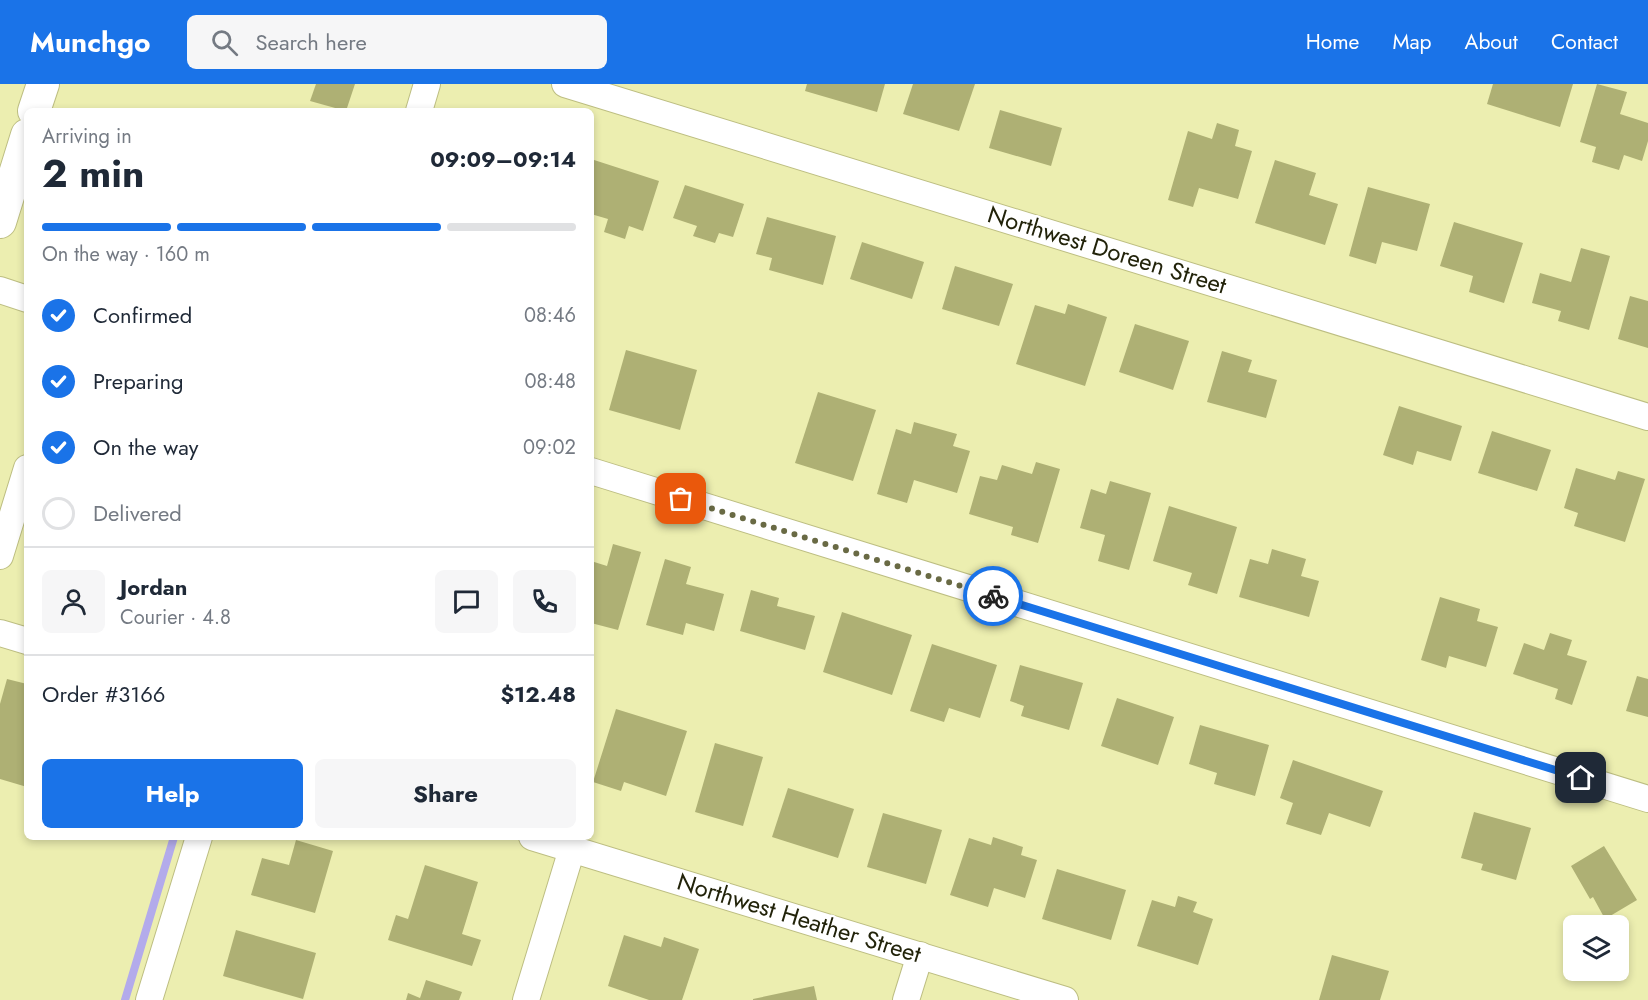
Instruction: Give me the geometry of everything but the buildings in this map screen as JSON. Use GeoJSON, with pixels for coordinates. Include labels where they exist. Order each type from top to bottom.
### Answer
{"type":"FeatureCollection","features":[{"type":"Feature","properties":{"kind":"main road"},"geometry":{"type":"LineString","coordinates":[[35,108],[43,84]]}},
{"type":"Feature","properties":{"kind":"main road"},"geometry":{"type":"LineString","coordinates":[[0,222],[24,145]]}},
{"type":"Feature","properties":{"kind":"street"},"geometry":{"type":"LineString","coordinates":[[420,108],[428,84]]}},
{"type":"Feature","properties":{"kind":"street","name":"Northwest Doreen Street"},"geometry":{"type":"LineString","coordinates":[[565,84],[1648,417]]}},
{"type":"Feature","properties":{"kind":"street"},"geometry":{"type":"LineString","coordinates":[[0,290],[24,298]]}},
{"type":"Feature","properties":{"kind":"street"},"geometry":{"type":"LineString","coordinates":[[594,472],[1648,799]]}},
{"type":"Feature","properties":{"kind":"street"},"geometry":{"type":"LineString","coordinates":[[0,556],[24,478]]}},
{"type":"Feature","properties":{"kind":"street"},"geometry":{"type":"LineString","coordinates":[[0,633],[24,640]]}},
{"type":"Feature","properties":{"kind":"street"},"geometry":{"type":"LineString","coordinates":[[149,1000],[198,840]]}},
{"type":"Feature","properties":{"kind":"street","name":"Northwest Heather Street"},"geometry":{"type":"LineString","coordinates":[[542,840],[1065,1000]]}},
{"type":"Feature","properties":{"kind":"street"},"geometry":{"type":"LineString","coordinates":[[526,1000],[572,849]]}},
{"type":"Feature","properties":{"kind":"street"},"geometry":{"type":"LineString","coordinates":[[906,1000],[920,955]]}},
{"type":"Feature","properties":{"kind":"waterway"},"geometry":{"type":"LineString","coordinates":[[125,1000],[173,840]]}},
{"type":"Feature","properties":{"kind":"way so far"},"geometry":{"type":"LineString","coordinates":[[681,499],[993,596]]}},
{"type":"Feature","properties":{"kind":"route"},"geometry":{"type":"LineString","coordinates":[[993,596],[1581,778]]}}]}
